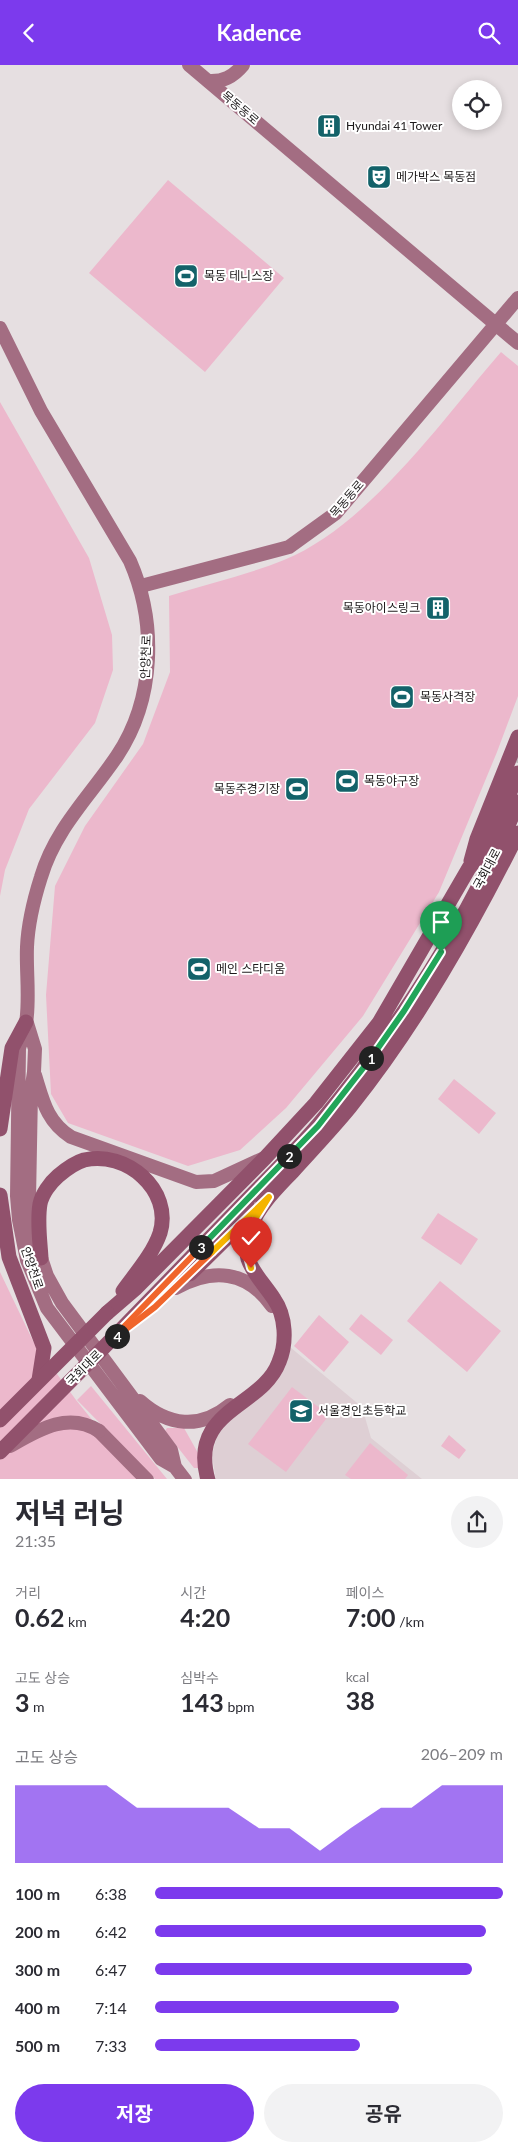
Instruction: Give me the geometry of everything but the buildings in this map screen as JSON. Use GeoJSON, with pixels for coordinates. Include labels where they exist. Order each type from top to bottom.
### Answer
{"type":"FeatureCollection","features":[{"type":"Feature","properties":{"kind":"main road","name":"목동동로"},"geometry":{"type":"LineString","coordinates":[[190,65],[518,343]]}},
{"type":"Feature","properties":{"kind":"main road"},"geometry":{"type":"LineString","coordinates":[[208,81],[219,82],[228,78],[243,65]]}},
{"type":"Feature","properties":{"kind":"main road"},"geometry":{"type":"LineString","coordinates":[[496,325],[518,298]]}},
{"type":"Feature","properties":{"kind":"main road","name":"목동동로"},"geometry":{"type":"LineString","coordinates":[[141,586],[289,547],[319,527],[336,513],[496,325]]}},
{"type":"Feature","properties":{"kind":"main road","name":"안양천로"},"geometry":{"type":"LineString","coordinates":[[0,328],[41,411],[130,561],[141,586],[148,636],[149,668],[144,695],[133,725],[117,755],[75,809],[41,875],[27,946],[26,1022],[19,1048],[19,1220],[27,1260],[42,1297],[52,1315],[161,1459],[176,1467]]}},
{"type":"Feature","properties":{"kind":"main road"},"geometry":{"type":"LineString","coordinates":[[469,868],[476,839],[518,737]]}},
{"type":"Feature","properties":{"kind":"main road","name":"국회대로"},"geometry":{"type":"LineString","coordinates":[[0,1420],[108,1313],[136,1288],[265,1158],[316,1103],[380,1023],[469,868],[488,844],[518,773]]}},
{"type":"Feature","properties":{"kind":"main road","name":"국회대로"},"geometry":{"type":"LineString","coordinates":[[0,1452],[318,1126],[365,1066],[404,1011],[441,952],[486,871],[518,802]]}},
{"type":"Feature","properties":{"kind":"main road"},"geometry":{"type":"LineString","coordinates":[[114,1337],[155,1307],[176,1288],[269,1197],[350,1107],[393,1049],[468,929],[518,833]]}},
{"type":"Feature","properties":{"kind":"main road"},"geometry":{"type":"LineString","coordinates":[[0,1129],[12,1047],[26,1022]]}},
{"type":"Feature","properties":{"kind":"main road","name":"안양천로"},"geometry":{"type":"LineString","coordinates":[[26,1022],[35,1049],[31,1092],[28,1199],[30,1219],[47,1276],[62,1303],[171,1450],[176,1467],[185,1479]]}},
{"type":"Feature","properties":{"kind":"main road"},"geometry":{"type":"LineString","coordinates":[[34,1072],[48,1115],[61,1131],[71,1137],[186,1180],[214,1181],[265,1158]]}},
{"type":"Feature","properties":{"kind":"main road"},"geometry":{"type":"LineString","coordinates":[[41,1258],[40,1204],[50,1183],[67,1169],[84,1161],[106,1159],[131,1167],[147,1180],[159,1198],[162,1219],[159,1234],[148,1256],[108,1313]]}},
{"type":"Feature","properties":{"kind":"main road"},"geometry":{"type":"LineString","coordinates":[[0,1195],[9,1257],[44,1348],[39,1380]]}},
{"type":"Feature","properties":{"kind":"main road"},"geometry":{"type":"LineString","coordinates":[[208,1479],[204,1456],[205,1448],[212,1433],[227,1413],[274,1373],[282,1356],[284,1326],[279,1307],[251,1268],[247,1253],[252,1224],[269,1197]]}},
{"type":"Feature","properties":{"kind":"main road"},"geometry":{"type":"LineString","coordinates":[[125,1389],[146,1407],[168,1420],[200,1421],[213,1416],[227,1407],[262,1379],[272,1366],[278,1345],[278,1325],[271,1305],[258,1290],[234,1277],[218,1275],[199,1277],[176,1288]]}},
{"type":"Feature","properties":{"kind":"main road"},"geometry":{"type":"LineString","coordinates":[[0,1452],[40,1429],[57,1423],[80,1423],[98,1431],[147,1479]]}},
{"type":"Feature","properties":{"kind":"shaded area","name":"목동 테니스장"},"geometry":{"type":"Polygon","coordinates":[[[168,180],[284,278],[205,372],[89,273],[168,180]]]}},
{"type":"Feature","properties":{"kind":"shaded area","name":"목동주경기장"},"geometry":{"type":"Polygon","coordinates":[[[501,352],[518,366],[518,696],[439,892],[363,1016],[286,1108],[240,1150],[188,1166],[68,1123],[51,1094],[46,995],[55,886],[85,826],[143,744],[170,672],[169,596],[284,560],[315,544],[345,523],[402,469],[501,352]]]}},
{"type":"Feature","properties":{"kind":"shaded area"},"geometry":{"type":"Polygon","coordinates":[[[0,402],[89,558],[112,635],[113,670],[95,723],[29,809],[5,870],[0,896],[0,402]]]}},
{"type":"Feature","properties":{"kind":"shaded area"},"geometry":{"type":"Polygon","coordinates":[[[454,1079],[496,1113],[479,1134],[438,1099],[454,1079]]]}},
{"type":"Feature","properties":{"kind":"shaded area"},"geometry":{"type":"Polygon","coordinates":[[[438,1213],[478,1239],[461,1265],[421,1238],[438,1213]]]}},
{"type":"Feature","properties":{"kind":"shaded area"},"geometry":{"type":"Polygon","coordinates":[[[0,1272],[33,1341],[76,1400],[140,1479],[0,1479],[0,1272]]]}},
{"type":"Feature","properties":{"kind":"shaded area"},"geometry":{"type":"Polygon","coordinates":[[[440,1281],[501,1331],[467,1372],[407,1321],[440,1281]]]}},
{"type":"Feature","properties":{"kind":"shaded area"},"geometry":{"type":"Polygon","coordinates":[[[361,1314],[393,1340],[381,1355],[349,1329],[361,1314]]]}},
{"type":"Feature","properties":{"kind":"shaded area"},"geometry":{"type":"Polygon","coordinates":[[[319,1315],[349,1342],[324,1372],[294,1346],[319,1315]]]}},
{"type":"Feature","properties":{"kind":"shaded area","name":"서울경인초등학교"},"geometry":{"type":"Polygon","coordinates":[[[290,1347],[362,1407],[371,1438],[422,1479],[216,1479],[212,1455],[217,1436],[290,1347]]]}},
{"type":"Feature","properties":{"kind":"shaded area"},"geometry":{"type":"Polygon","coordinates":[[[91,1386],[167,1479],[155,1479],[77,1400],[91,1386]]]}},
{"type":"Feature","properties":{"kind":"shaded area"},"geometry":{"type":"Polygon","coordinates":[[[292,1387],[329,1415],[286,1472],[248,1444],[292,1387]]]}},
{"type":"Feature","properties":{"kind":"shaded area"},"geometry":{"type":"Polygon","coordinates":[[[167,1428],[184,1428],[198,1453],[198,1468],[194,1468],[165,1431],[167,1428]]]}},
{"type":"Feature","properties":{"kind":"shaded area"},"geometry":{"type":"Polygon","coordinates":[[[449,1435],[466,1450],[459,1459],[441,1446],[449,1435]]]}},
{"type":"Feature","properties":{"kind":"shaded area"},"geometry":{"type":"Polygon","coordinates":[[[370,1443],[408,1475],[405,1479],[351,1479],[345,1475],[370,1443]]]}},
{"type":"Feature","properties":{"kind":"tunnel"},"geometry":{"type":"LineString","coordinates":[[508,784],[518,757]]}},
{"type":"Feature","properties":{"kind":"place","name":"Hyundai 41 Tower"},"geometry":{"type":"Point","coordinates":[329,126]}},
{"type":"Feature","properties":{"kind":"place","name":"메가박스 목동점"},"geometry":{"type":"Point","coordinates":[379,177]}},
{"type":"Feature","properties":{"kind":"place","name":"목동 테니스장"},"geometry":{"type":"Point","coordinates":[186,276]}},
{"type":"Feature","properties":{"kind":"place","name":"목동아이스링크"},"geometry":{"type":"Point","coordinates":[438,608]}},
{"type":"Feature","properties":{"kind":"place","name":"목동사격장"},"geometry":{"type":"Point","coordinates":[402,697]}},
{"type":"Feature","properties":{"kind":"place","name":"목동야구장"},"geometry":{"type":"Point","coordinates":[347,781]}},
{"type":"Feature","properties":{"kind":"place","name":"목동주경기장"},"geometry":{"type":"Point","coordinates":[297,789]}},
{"type":"Feature","properties":{"kind":"place","name":"메인 스타디움"},"geometry":{"type":"Point","coordinates":[199,969]}},
{"type":"Feature","properties":{"kind":"place","name":"서울경인초등학교"},"geometry":{"type":"Point","coordinates":[301,1411]}},
{"type":"Feature","properties":{"kind":"route"},"geometry":{"type":"LineString","coordinates":[[251,1268],[247,1253],[250,1231],[252,1224],[269,1197],[155,1307],[114,1337],[318,1126],[365,1066],[404,1011],[441,952]]}}]}
